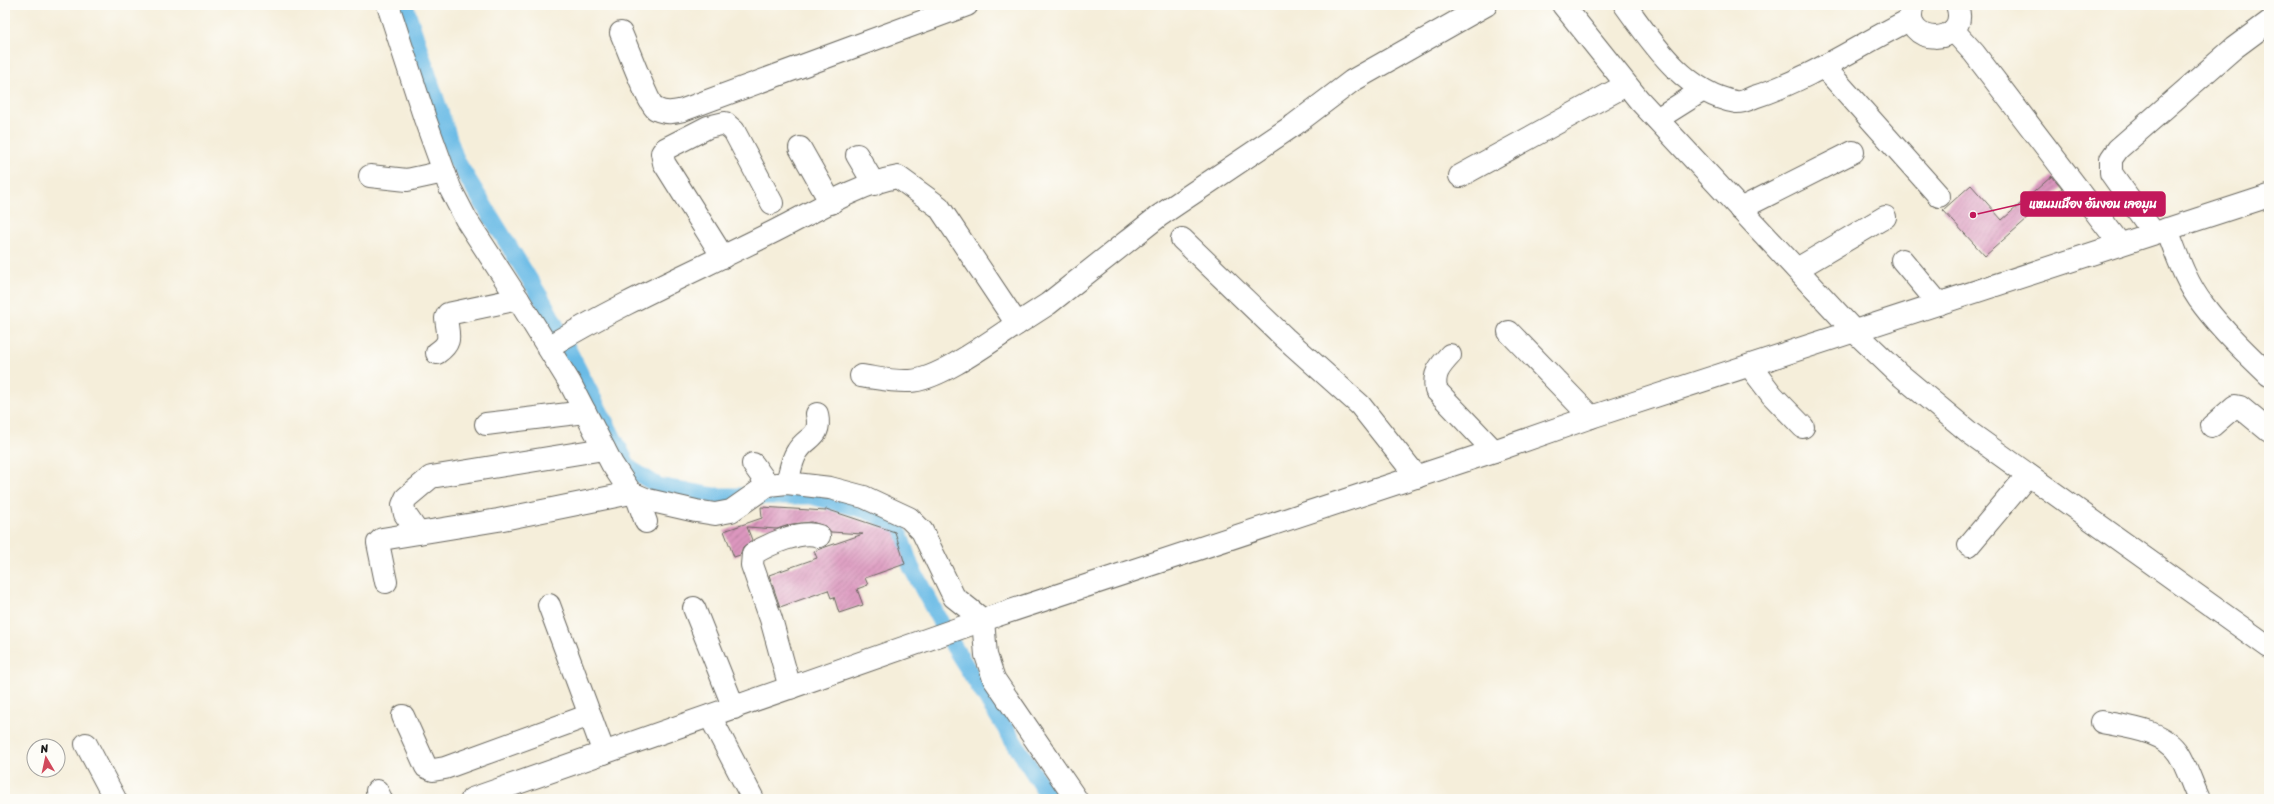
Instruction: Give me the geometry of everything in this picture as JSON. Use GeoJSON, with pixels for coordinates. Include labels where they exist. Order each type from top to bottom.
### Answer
{"type":"FeatureCollection","features":[{"type":"Feature","properties":{"kind":"street"},"geometry":{"type":"LineString","coordinates":[[388,5],[444,172],[466,219],[518,299],[559,340],[585,412],[604,448],[634,494],[646,522]]}},
{"type":"Feature","properties":{"kind":"street"},"geometry":{"type":"LineString","coordinates":[[621,33],[648,98],[655,108],[668,113],[683,110],[967,5]]}},
{"type":"Feature","properties":{"kind":"street"},"geometry":{"type":"LineString","coordinates":[[861,376],[909,382],[923,379],[973,352],[1048,304],[1159,216],[1294,125],[1352,81],[1486,5]]}},
{"type":"Feature","properties":{"kind":"street"},"geometry":{"type":"LineString","coordinates":[[1563,5],[1626,85],[1854,331],[1898,374],[1970,433],[2269,647]]}},
{"type":"Feature","properties":{"kind":"street"},"geometry":{"type":"LineString","coordinates":[[1625,5],[1655,47],[1680,72],[1702,90],[1738,102],[1775,90],[1824,67],[1912,12],[1916,28],[1924,36],[1934,38],[1944,36],[1953,30],[1958,21],[1959,11],[1957,5]]}},
{"type":"Feature","properties":{"kind":"street"},"geometry":{"type":"LineString","coordinates":[[2269,22],[2234,48],[2118,149],[2111,159],[2111,173],[2160,231],[2203,305],[2230,338],[2269,374]]}},
{"type":"Feature","properties":{"kind":"street"},"geometry":{"type":"LineString","coordinates":[[1953,30],[1974,53],[2090,202],[2120,244]]}},
{"type":"Feature","properties":{"kind":"street"},"geometry":{"type":"LineString","coordinates":[[1824,67],[1939,196]]}},
{"type":"Feature","properties":{"kind":"street"},"geometry":{"type":"LineString","coordinates":[[1460,176],[1626,85]]}},
{"type":"Feature","properties":{"kind":"street"},"geometry":{"type":"LineString","coordinates":[[1657,119],[1702,90]]}},
{"type":"Feature","properties":{"kind":"street"},"geometry":{"type":"LineString","coordinates":[[723,257],[664,163],[662,153],[664,149],[708,127],[725,123],[734,131],[772,203]]}},
{"type":"Feature","properties":{"kind":"street"},"geometry":{"type":"LineString","coordinates":[[800,148],[831,203]]}},
{"type":"Feature","properties":{"kind":"street"},"geometry":{"type":"LineString","coordinates":[[1740,209],[1853,152]]}},
{"type":"Feature","properties":{"kind":"street"},"geometry":{"type":"LineString","coordinates":[[857,155],[874,184]]}},
{"type":"Feature","properties":{"kind":"street"},"geometry":{"type":"LineString","coordinates":[[370,176],[408,180],[444,172]]}},
{"type":"Feature","properties":{"kind":"street"},"geometry":{"type":"LineString","coordinates":[[559,340],[679,277],[723,257],[831,203],[874,184],[898,177],[939,207],[1017,324]]}},
{"type":"Feature","properties":{"kind":"street"},"geometry":{"type":"LineString","coordinates":[[472,799],[975,623],[1417,477],[1591,417],[2269,196]]}},
{"type":"Feature","properties":{"kind":"street"},"geometry":{"type":"LineString","coordinates":[[1797,269],[1885,217]]}},
{"type":"Feature","properties":{"kind":"street"},"geometry":{"type":"LineString","coordinates":[[1182,239],[1285,338],[1360,405],[1417,477]]}},
{"type":"Feature","properties":{"kind":"street"},"geometry":{"type":"LineString","coordinates":[[1902,260],[1939,304]]}},
{"type":"Feature","properties":{"kind":"street"},"geometry":{"type":"LineString","coordinates":[[437,353],[447,346],[449,342],[446,318],[448,314],[518,299]]}},
{"type":"Feature","properties":{"kind":"street"},"geometry":{"type":"LineString","coordinates":[[1509,332],[1591,417]]}},
{"type":"Feature","properties":{"kind":"street"},"geometry":{"type":"LineString","coordinates":[[1450,355],[1438,369],[1434,380],[1436,390],[1494,451]]}},
{"type":"Feature","properties":{"kind":"street"},"geometry":{"type":"LineString","coordinates":[[1750,366],[1772,394],[1803,427]]}},
{"type":"Feature","properties":{"kind":"street"},"geometry":{"type":"LineString","coordinates":[[2212,426],[2235,406],[2240,407],[2269,432]]}},
{"type":"Feature","properties":{"kind":"street"},"geometry":{"type":"LineString","coordinates":[[486,424],[585,412]]}},
{"type":"Feature","properties":{"kind":"street"},"geometry":{"type":"LineString","coordinates":[[386,582],[379,540],[498,520],[634,494],[648,500],[696,512],[715,514],[731,511],[763,491],[801,446],[816,433],[819,425],[817,414]]}},
{"type":"Feature","properties":{"kind":"street"},"geometry":{"type":"LineString","coordinates":[[418,533],[405,514],[403,505],[406,498],[431,477],[604,448]]}},
{"type":"Feature","properties":{"kind":"street"},"geometry":{"type":"LineString","coordinates":[[753,464],[763,491]]}},
{"type":"Feature","properties":{"kind":"street"},"geometry":{"type":"LineString","coordinates":[[1969,545],[2028,475]]}},
{"type":"Feature","properties":{"kind":"street"},"geometry":{"type":"LineString","coordinates":[[763,491],[830,488],[864,497],[909,518],[922,531],[954,597],[975,623],[994,679],[1076,799]]}},
{"type":"Feature","properties":{"kind":"street"},"geometry":{"type":"LineString","coordinates":[[790,688],[771,619],[752,566],[753,554],[765,546],[794,537],[808,534],[819,536]]}},
{"type":"Feature","properties":{"kind":"street"},"geometry":{"type":"LineString","coordinates":[[549,605],[604,753]]}},
{"type":"Feature","properties":{"kind":"street"},"geometry":{"type":"LineString","coordinates":[[694,608],[734,708]]}},
{"type":"Feature","properties":{"kind":"street"},"geometry":{"type":"LineString","coordinates":[[403,716],[426,767],[433,770],[445,768],[590,715]]}},
{"type":"Feature","properties":{"kind":"street"},"geometry":{"type":"LineString","coordinates":[[710,716],[753,799]]}},
{"type":"Feature","properties":{"kind":"street"},"geometry":{"type":"LineString","coordinates":[[2102,722],[2133,728],[2167,741],[2179,754],[2199,799]]}},
{"type":"Feature","properties":{"kind":"street"},"geometry":{"type":"LineString","coordinates":[[86,744],[115,799]]}},
{"type":"Feature","properties":{"kind":"building"},"geometry":{"type":"Polygon","coordinates":[[[2052,176],[2062,188],[1985,256],[1943,210],[1971,185],[2002,220],[2052,176]]]}},
{"type":"Feature","properties":{"kind":"building"},"geometry":{"type":"Polygon","coordinates":[[[761,507],[826,511],[826,509],[895,532],[905,564],[865,578],[868,585],[857,589],[863,605],[839,613],[834,597],[831,598],[828,590],[780,607],[769,575],[817,558],[814,551],[863,534],[831,532],[827,527],[812,522],[792,524],[777,529],[747,527],[752,540],[743,547],[740,555],[734,557],[724,531],[762,518],[761,507]]]}},
{"type":"Feature","properties":{"kind":"waterway"},"geometry":{"type":"LineString","coordinates":[[405,5],[456,160],[544,303],[629,468],[658,486],[715,496],[811,496],[865,510],[896,524],[911,567],[954,647],[1050,799]]}},
{"type":"Feature","properties":{"kind":"place","name":"แหนมเนือง อันงอน เลอมูน"},"geometry":{"type":"Point","coordinates":[1973,215]}}]}
